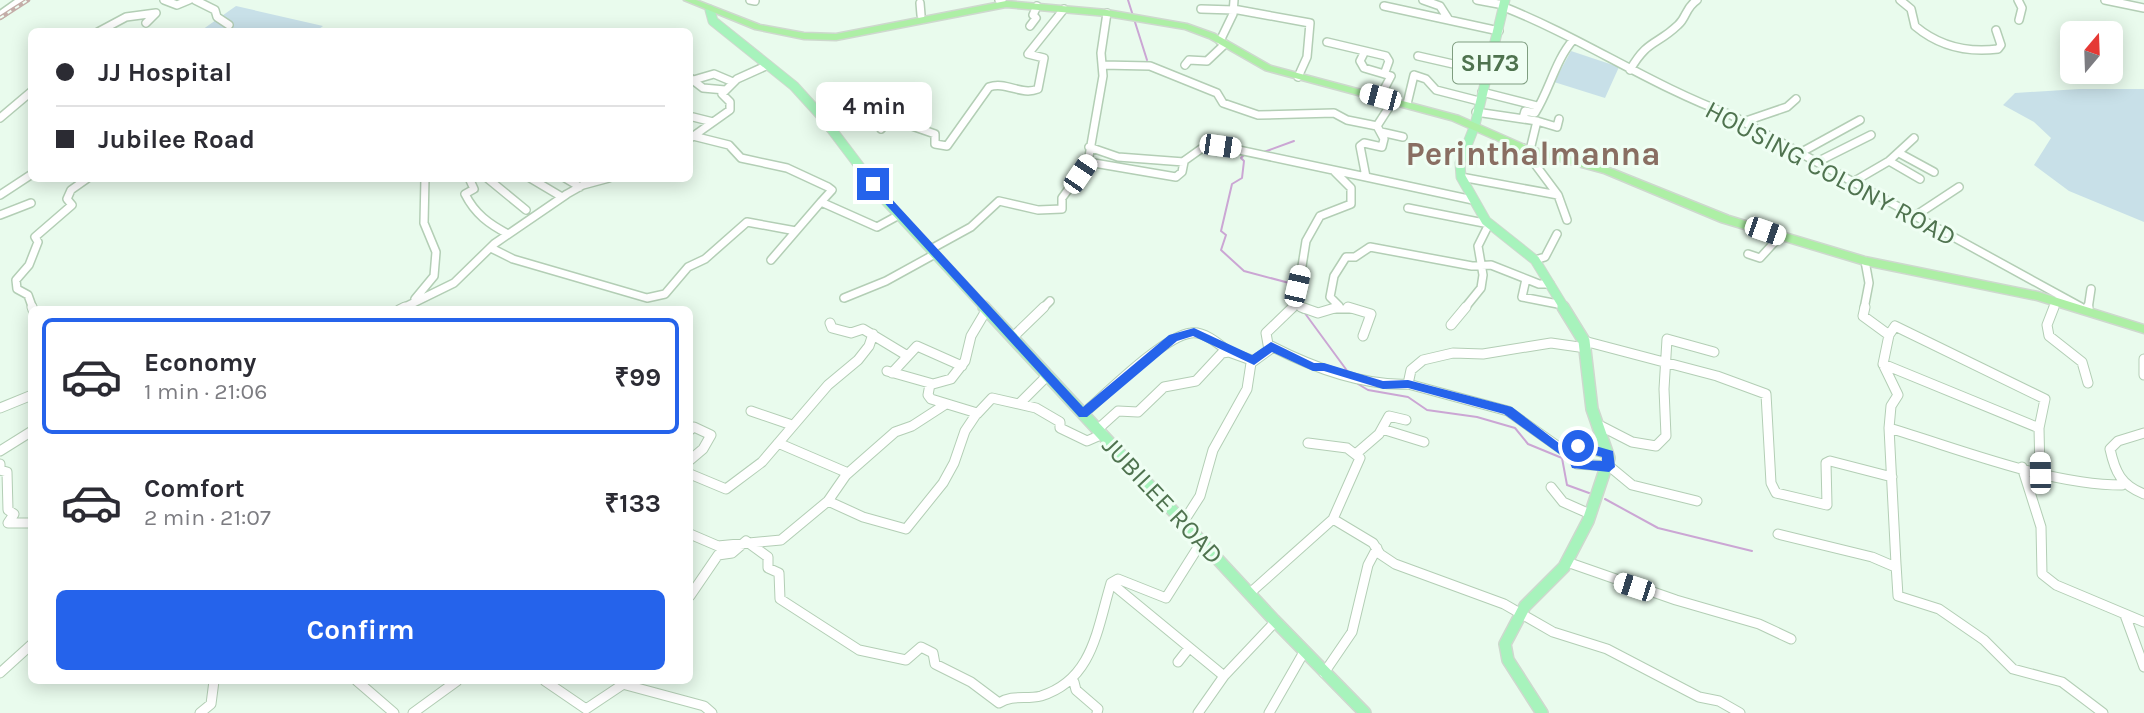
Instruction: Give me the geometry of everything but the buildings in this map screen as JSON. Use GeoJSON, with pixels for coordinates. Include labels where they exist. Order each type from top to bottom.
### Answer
{"type":"FeatureCollection","features":[{"type":"Feature","properties":{"kind":"highway"},"geometry":{"type":"LineString","coordinates":[[688,0],[709,4],[771,27],[811,34],[867,29],[921,15],[1000,1],[1107,13],[1187,27],[1222,42],[1252,62],[1475,125],[1527,149],[1608,171],[1725,219],[1865,261],[2057,301],[2144,329]]}},
{"type":"Feature","properties":{"kind":"highway"},"geometry":{"type":"LineString","coordinates":[[709,4],[778,32],[836,37],[1025,2],[1037,6],[1107,13]]}},
{"type":"Feature","properties":{"kind":"highway"},"geometry":{"type":"LineString","coordinates":[[1107,13],[1109,2]]}},
{"type":"Feature","properties":{"kind":"main road","name":"JUBILEE ROAD"},"geometry":{"type":"LineString","coordinates":[[709,4],[713,21],[794,86],[831,128],[899,215],[1275,622],[1365,713]]}},
{"type":"Feature","properties":{"kind":"main road","name":"SH73"},"geometry":{"type":"LineString","coordinates":[[1475,125],[1504,4]]}},
{"type":"Feature","properties":{"kind":"main road"},"geometry":{"type":"LineString","coordinates":[[1475,125],[1460,163],[1461,177],[1489,223],[1500,235],[1535,260],[1585,345],[1590,401],[1609,460],[1591,514],[1567,562],[1558,576],[1532,598],[1508,636],[1506,652],[1514,671],[1542,713]]}},
{"type":"Feature","properties":{"kind":"main road"},"geometry":{"type":"LineString","coordinates":[[1461,177],[1471,184],[1498,226],[1500,235]]}},
{"type":"Feature","properties":{"kind":"street"},"geometry":{"type":"LineString","coordinates":[[0,15],[20,0]]}},
{"type":"Feature","properties":{"kind":"street"},"geometry":{"type":"LineString","coordinates":[[163,0],[177,5],[189,0]]}},
{"type":"Feature","properties":{"kind":"street"},"geometry":{"type":"LineString","coordinates":[[195,0],[215,10],[217,17],[229,25]]}},
{"type":"Feature","properties":{"kind":"street"},"geometry":{"type":"LineString","coordinates":[[1185,65],[1189,60],[1205,62],[1222,42],[1234,10],[1234,0]]}},
{"type":"Feature","properties":{"kind":"street"},"geometry":{"type":"LineString","coordinates":[[1423,0],[1440,6],[1449,20]]}},
{"type":"Feature","properties":{"kind":"street","name":"HOUSING COLONY ROAD"},"geometry":{"type":"LineString","coordinates":[[1477,0],[1504,4],[1548,24],[1630,70],[1743,122],[2085,309]]}},
{"type":"Feature","properties":{"kind":"street"},"geometry":{"type":"LineString","coordinates":[[1630,70],[1642,49],[1680,24],[1686,7],[1697,0]]}},
{"type":"Feature","properties":{"kind":"street"},"geometry":{"type":"LineString","coordinates":[[1900,0],[1910,9],[1914,26],[1949,46],[1972,51],[1998,49],[2001,45],[1996,30]]}},
{"type":"Feature","properties":{"kind":"street"},"geometry":{"type":"LineString","coordinates":[[2018,0],[2022,8],[2019,20]]}},
{"type":"Feature","properties":{"kind":"street"},"geometry":{"type":"LineString","coordinates":[[2105,0],[2144,8]]}},
{"type":"Feature","properties":{"kind":"street"},"geometry":{"type":"LineString","coordinates":[[920,3],[921,15]]}},
{"type":"Feature","properties":{"kind":"street"},"geometry":{"type":"LineString","coordinates":[[1030,26],[1037,6]]}},
{"type":"Feature","properties":{"kind":"street"},"geometry":{"type":"LineString","coordinates":[[1384,6],[1499,31]]}},
{"type":"Feature","properties":{"kind":"street"},"geometry":{"type":"LineString","coordinates":[[831,128],[857,108],[892,117],[934,133],[934,144],[945,146],[962,128],[971,108],[990,87],[1035,92],[1044,58],[1028,54],[1041,31],[1048,28],[1064,9]]}},
{"type":"Feature","properties":{"kind":"street"},"geometry":{"type":"LineString","coordinates":[[1200,9],[1234,10],[1310,23],[1307,57],[1298,76]]}},
{"type":"Feature","properties":{"kind":"street"},"geometry":{"type":"LineString","coordinates":[[101,28],[138,15],[156,13],[146,23]]}},
{"type":"Feature","properties":{"kind":"street"},"geometry":{"type":"LineString","coordinates":[[844,298],[886,281],[971,227],[989,207],[999,201],[1042,211],[1062,209],[1062,198],[1088,162],[1107,13]]}},
{"type":"Feature","properties":{"kind":"street"},"geometry":{"type":"LineString","coordinates":[[1523,118],[1525,111],[1535,113],[1537,106],[1544,99],[1562,53],[1573,40]]}},
{"type":"Feature","properties":{"kind":"street"},"geometry":{"type":"LineString","coordinates":[[1327,42],[1386,56],[1389,64],[1385,72]]}},
{"type":"Feature","properties":{"kind":"street"},"geometry":{"type":"LineString","coordinates":[[1365,51],[1360,61],[1362,65],[1391,76],[1380,97]]}},
{"type":"Feature","properties":{"kind":"street"},"geometry":{"type":"LineString","coordinates":[[1418,55],[1488,72]]}},
{"type":"Feature","properties":{"kind":"street"},"geometry":{"type":"LineString","coordinates":[[693,136],[731,108],[722,95],[733,82],[768,65]]}},
{"type":"Feature","properties":{"kind":"street"},"geometry":{"type":"LineString","coordinates":[[1102,65],[1150,66],[1217,93],[1223,103],[1258,115],[1334,113],[1403,137]]}},
{"type":"Feature","properties":{"kind":"street"},"geometry":{"type":"LineString","coordinates":[[693,78],[715,74],[733,82]]}},
{"type":"Feature","properties":{"kind":"street"},"geometry":{"type":"LineString","coordinates":[[1406,104],[1409,83],[1414,75],[1426,79],[1436,90],[1479,101]]}},
{"type":"Feature","properties":{"kind":"street"},"geometry":{"type":"LineString","coordinates":[[693,81],[704,88],[725,90]]}},
{"type":"Feature","properties":{"kind":"street"},"geometry":{"type":"LineString","coordinates":[[1482,92],[1537,106]]}},
{"type":"Feature","properties":{"kind":"street"},"geometry":{"type":"LineString","coordinates":[[0,118],[28,94]]}},
{"type":"Feature","properties":{"kind":"street"},"geometry":{"type":"LineString","coordinates":[[1743,122],[1787,107],[1796,99]]}},
{"type":"Feature","properties":{"kind":"street"},"geometry":{"type":"LineString","coordinates":[[1379,129],[1393,100]]}},
{"type":"Feature","properties":{"kind":"street"},"geometry":{"type":"LineString","coordinates":[[1476,112],[1521,121],[1523,118],[1557,127],[1559,119]]}},
{"type":"Feature","properties":{"kind":"street"},"geometry":{"type":"LineString","coordinates":[[693,117],[713,122]]}},
{"type":"Feature","properties":{"kind":"street"},"geometry":{"type":"LineString","coordinates":[[881,129],[892,117]]}},
{"type":"Feature","properties":{"kind":"street"},"geometry":{"type":"LineString","coordinates":[[1800,153],[1860,120]]}},
{"type":"Feature","properties":{"kind":"street"},"geometry":{"type":"LineString","coordinates":[[1538,121],[1527,149],[1539,171],[1552,181],[1566,220]]}},
{"type":"Feature","properties":{"kind":"street"},"geometry":{"type":"LineString","coordinates":[[1366,177],[1360,146],[1364,143],[1382,147],[1384,139],[1379,129]]}},
{"type":"Feature","properties":{"kind":"street"},"geometry":{"type":"LineString","coordinates":[[1817,162],[1871,135]]}},
{"type":"Feature","properties":{"kind":"street"},"geometry":{"type":"LineString","coordinates":[[693,137],[729,145],[741,158],[787,168],[831,188],[771,260]]}},
{"type":"Feature","properties":{"kind":"street"},"geometry":{"type":"LineString","coordinates":[[1853,182],[1889,161],[1914,138]]}},
{"type":"Feature","properties":{"kind":"street"},"geometry":{"type":"LineString","coordinates":[[1089,147],[1118,158],[1184,161],[1205,146],[1252,150],[1335,172],[1473,200]]}},
{"type":"Feature","properties":{"kind":"street"},"geometry":{"type":"LineString","coordinates":[[1899,153],[1934,172]]}},
{"type":"Feature","properties":{"kind":"street"},"geometry":{"type":"LineString","coordinates":[[1088,162],[1176,177],[1182,172],[1184,161]]}},
{"type":"Feature","properties":{"kind":"street"},"geometry":{"type":"LineString","coordinates":[[1889,161],[1920,179]]}},
{"type":"Feature","properties":{"kind":"street"},"geometry":{"type":"LineString","coordinates":[[1335,172],[1351,188],[1351,204],[1320,216],[1311,232],[1297,286],[1296,304],[1266,333],[1271,346],[1313,367],[1324,367],[1383,385],[1408,384],[1508,411],[1574,458],[1577,464],[1609,460]]}},
{"type":"Feature","properties":{"kind":"street"},"geometry":{"type":"LineString","coordinates":[[0,195],[28,177]]}},
{"type":"Feature","properties":{"kind":"street"},"geometry":{"type":"LineString","coordinates":[[1461,177],[1558,195]]}},
{"type":"Feature","properties":{"kind":"street"},"geometry":{"type":"LineString","coordinates":[[32,306],[28,295],[17,289],[16,281],[30,265],[38,242],[35,237],[72,205],[67,199],[71,190],[82,182]]}},
{"type":"Feature","properties":{"kind":"street"},"geometry":{"type":"LineString","coordinates":[[414,302],[434,276],[436,252],[424,223],[425,182]]}},
{"type":"Feature","properties":{"kind":"street"},"geometry":{"type":"LineString","coordinates":[[471,182],[474,189],[465,195],[470,208],[483,222],[508,234]]}},
{"type":"Feature","properties":{"kind":"street"},"geometry":{"type":"LineString","coordinates":[[492,182],[526,210]]}},
{"type":"Feature","properties":{"kind":"street"},"geometry":{"type":"LineString","coordinates":[[537,182],[562,197]]}},
{"type":"Feature","properties":{"kind":"street"},"geometry":{"type":"LineString","coordinates":[[572,182],[580,187]]}},
{"type":"Feature","properties":{"kind":"street"},"geometry":{"type":"LineString","coordinates":[[407,306],[454,283],[508,234],[562,197],[596,182]]}},
{"type":"Feature","properties":{"kind":"street"},"geometry":{"type":"LineString","coordinates":[[1915,216],[1959,187]]}},
{"type":"Feature","properties":{"kind":"street"},"geometry":{"type":"LineString","coordinates":[[821,202],[877,227],[899,215]]}},
{"type":"Feature","properties":{"kind":"street"},"geometry":{"type":"LineString","coordinates":[[0,215],[31,203]]}},
{"type":"Feature","properties":{"kind":"street"},"geometry":{"type":"LineString","coordinates":[[1408,208],[1489,223],[1480,238],[1480,266],[1483,275],[1481,288],[1451,325]]}},
{"type":"Feature","properties":{"kind":"street"},"geometry":{"type":"LineString","coordinates":[[491,248],[513,259],[647,298],[659,298],[665,295],[688,267],[705,259],[747,222],[796,231]]}},
{"type":"Feature","properties":{"kind":"street"},"geometry":{"type":"LineString","coordinates":[[1535,260],[1545,257],[1557,234]]}},
{"type":"Feature","properties":{"kind":"street"},"geometry":{"type":"LineString","coordinates":[[1748,254],[1760,258],[1780,236]]}},
{"type":"Feature","properties":{"kind":"street"},"geometry":{"type":"LineString","coordinates":[[1363,336],[1371,314],[1339,306],[1330,297],[1329,284],[1346,257],[1356,257],[1370,247],[1506,270],[1526,279],[1550,284]]}},
{"type":"Feature","properties":{"kind":"street"},"geometry":{"type":"LineString","coordinates":[[1865,261],[1869,283],[1863,303],[1863,316],[1889,335]]}},
{"type":"Feature","properties":{"kind":"street"},"geometry":{"type":"LineString","coordinates":[[1526,279],[1522,297],[1563,305]]}},
{"type":"Feature","properties":{"kind":"street"},"geometry":{"type":"LineString","coordinates":[[2085,309],[2091,289]]}},
{"type":"Feature","properties":{"kind":"street"},"geometry":{"type":"LineString","coordinates":[[1013,337],[1051,301]]}},
{"type":"Feature","properties":{"kind":"street"},"geometry":{"type":"LineString","coordinates":[[2057,301],[2047,327],[2049,334],[2089,367],[2088,383]]}},
{"type":"Feature","properties":{"kind":"street"},"geometry":{"type":"LineString","coordinates":[[1296,304],[1314,314],[1339,306]]}},
{"type":"Feature","properties":{"kind":"street"},"geometry":{"type":"LineString","coordinates":[[962,366],[920,347],[914,347],[889,372],[930,384],[942,384],[962,366],[971,337],[986,309]]}},
{"type":"Feature","properties":{"kind":"street"},"geometry":{"type":"LineString","coordinates":[[830,323],[838,330],[851,332],[863,329],[906,355]]}},
{"type":"Feature","properties":{"kind":"street"},"geometry":{"type":"LineString","coordinates":[[2040,473],[2039,428],[2045,399],[1895,326],[1889,335],[1883,364],[1898,395],[1891,406],[1889,428],[1898,596],[1939,609],[1984,640],[2013,669],[2062,682],[2103,713]]}},
{"type":"Feature","properties":{"kind":"street"},"geometry":{"type":"LineString","coordinates":[[1083,414],[1173,338],[1194,332],[1216,341],[1230,352],[1254,361]]}},
{"type":"Feature","properties":{"kind":"street"},"geometry":{"type":"LineString","coordinates":[[693,475],[726,489],[756,468],[828,385],[858,360],[869,346],[873,334]]}},
{"type":"Feature","properties":{"kind":"street"},"geometry":{"type":"LineString","coordinates":[[1597,424],[1632,442],[1656,446],[1666,436],[1664,361],[1667,339],[1714,352]]}},
{"type":"Feature","properties":{"kind":"street"},"geometry":{"type":"LineString","coordinates":[[1408,384],[1411,370],[1423,360],[1453,353],[1483,354],[1551,342],[1585,345],[1664,361],[1766,394],[1771,483],[1776,492],[1827,505],[1826,463],[1830,461],[1892,477]]}},
{"type":"Feature","properties":{"kind":"street"},"geometry":{"type":"LineString","coordinates":[[1184,522],[1200,496],[1213,450],[1247,389],[1254,361],[1271,346]]}},
{"type":"Feature","properties":{"kind":"street"},"geometry":{"type":"LineString","coordinates":[[828,501],[863,517],[906,529],[938,494],[939,486],[959,454],[965,430],[992,398],[1021,402],[1054,416],[1060,422],[1060,428],[1087,441],[1100,432],[1118,411],[1138,412],[1164,387],[1196,381],[1222,353],[1230,352]]}},
{"type":"Feature","properties":{"kind":"street"},"geometry":{"type":"LineString","coordinates":[[2144,359],[2144,375]]}},
{"type":"Feature","properties":{"kind":"street"},"geometry":{"type":"LineString","coordinates":[[1883,364],[2039,428]]}},
{"type":"Feature","properties":{"kind":"street"},"geometry":{"type":"LineString","coordinates":[[1021,402],[1028,391],[1048,375]]}},
{"type":"Feature","properties":{"kind":"street"},"geometry":{"type":"LineString","coordinates":[[930,384],[928,395],[976,414]]}},
{"type":"Feature","properties":{"kind":"street"},"geometry":{"type":"LineString","coordinates":[[0,408],[28,398]]}},
{"type":"Feature","properties":{"kind":"street"},"geometry":{"type":"LineString","coordinates":[[693,535],[718,545],[781,540],[828,501],[848,473],[895,432],[912,426],[946,404]]}},
{"type":"Feature","properties":{"kind":"street"},"geometry":{"type":"LineString","coordinates":[[751,411],[792,425]]}},
{"type":"Feature","properties":{"kind":"street"},"geometry":{"type":"LineString","coordinates":[[1357,453],[1381,429],[1388,416],[1406,420]]}},
{"type":"Feature","properties":{"kind":"street"},"geometry":{"type":"LineString","coordinates":[[693,428],[706,430],[711,435],[703,449],[693,457]]}},
{"type":"Feature","properties":{"kind":"street"},"geometry":{"type":"LineString","coordinates":[[1889,428],[2040,473],[2100,485],[2122,485],[2144,494]]}},
{"type":"Feature","properties":{"kind":"street"},"geometry":{"type":"LineString","coordinates":[[1381,429],[1424,442]]}},
{"type":"Feature","properties":{"kind":"street"},"geometry":{"type":"LineString","coordinates":[[2122,485],[2110,449],[2118,441],[2144,433]]}},
{"type":"Feature","properties":{"kind":"street"},"geometry":{"type":"LineString","coordinates":[[0,452],[28,434]]}},
{"type":"Feature","properties":{"kind":"street"},"geometry":{"type":"LineString","coordinates":[[1569,439],[1609,460],[1632,485],[1697,501]]}},
{"type":"Feature","properties":{"kind":"street"},"geometry":{"type":"LineString","coordinates":[[778,443],[848,473]]}},
{"type":"Feature","properties":{"kind":"street"},"geometry":{"type":"LineString","coordinates":[[1250,593],[1297,548],[1334,519],[1360,458],[1357,453],[1308,443]]}},
{"type":"Feature","properties":{"kind":"street"},"geometry":{"type":"LineString","coordinates":[[0,464],[0,470],[7,472],[8,478],[2,489],[9,510],[14,514],[9,523],[28,523]]}},
{"type":"Feature","properties":{"kind":"street"},"geometry":{"type":"LineString","coordinates":[[2021,467],[2029,481],[2041,527],[2042,574],[2056,585],[2144,622]]}},
{"type":"Feature","properties":{"kind":"street"},"geometry":{"type":"LineString","coordinates":[[1551,487],[1563,502],[1591,514]]}},
{"type":"Feature","properties":{"kind":"street"},"geometry":{"type":"LineString","coordinates":[[1334,519],[1377,548],[1388,560],[1521,612],[1535,625],[1607,649],[1699,697],[1728,705],[1740,713]]}},
{"type":"Feature","properties":{"kind":"street"},"geometry":{"type":"LineString","coordinates":[[1778,534],[1872,557],[1893,566],[1896,564]]}},
{"type":"Feature","properties":{"kind":"street"},"geometry":{"type":"LineString","coordinates":[[693,592],[718,555],[732,553],[747,541]]}},
{"type":"Feature","properties":{"kind":"street"},"geometry":{"type":"LineString","coordinates":[[747,541],[768,557],[768,568],[779,573],[780,599],[859,650],[906,660],[921,647],[933,653],[935,664],[971,682],[999,703],[1009,696],[1021,694],[1037,698],[1073,682],[1089,661],[1111,583],[1118,579],[1126,580],[1166,598],[1202,541]]}},
{"type":"Feature","properties":{"kind":"street"},"geometry":{"type":"LineString","coordinates":[[1324,673],[1352,632],[1368,565],[1377,548]]}},
{"type":"Feature","properties":{"kind":"street"},"geometry":{"type":"LineString","coordinates":[[1567,562],[1664,596],[1759,624],[1791,639]]}},
{"type":"Feature","properties":{"kind":"street"},"geometry":{"type":"LineString","coordinates":[[1111,583],[1224,676]]}},
{"type":"Feature","properties":{"kind":"street"},"geometry":{"type":"LineString","coordinates":[[2125,615],[2144,667]]}},
{"type":"Feature","properties":{"kind":"street"},"geometry":{"type":"LineString","coordinates":[[1198,713],[1224,676],[1275,622]]}},
{"type":"Feature","properties":{"kind":"street"},"geometry":{"type":"LineString","coordinates":[[0,673],[28,648]]}},
{"type":"Feature","properties":{"kind":"street"},"geometry":{"type":"LineString","coordinates":[[1178,662],[1189,648]]}},
{"type":"Feature","properties":{"kind":"street"},"geometry":{"type":"LineString","coordinates":[[1269,713],[1304,652]]}},
{"type":"Feature","properties":{"kind":"street"},"geometry":{"type":"LineString","coordinates":[[1073,682],[1076,690],[1098,709],[1097,713]]}},
{"type":"Feature","properties":{"kind":"street"},"geometry":{"type":"LineString","coordinates":[[200,713],[211,704],[214,684]]}},
{"type":"Feature","properties":{"kind":"street"},"geometry":{"type":"LineString","coordinates":[[360,684],[394,713]]}},
{"type":"Feature","properties":{"kind":"street"},"geometry":{"type":"LineString","coordinates":[[413,713],[453,684]]}},
{"type":"Feature","properties":{"kind":"street"},"geometry":{"type":"LineString","coordinates":[[549,684],[589,711],[626,684]]}},
{"type":"Feature","properties":{"kind":"street"},"geometry":{"type":"LineString","coordinates":[[630,684],[704,706],[712,713]]}},
{"type":"Feature","properties":{"kind":"shaded area"},"geometry":{"type":"Polygon","coordinates":[[[236,6],[323,26],[320,28],[205,28],[236,6]]]}},
{"type":"Feature","properties":{"kind":"shaded area"},"geometry":{"type":"Polygon","coordinates":[[[1571,51],[1619,67],[1605,98],[1554,82],[1571,51]]]}},
{"type":"Feature","properties":{"kind":"shaded area"},"geometry":{"type":"Polygon","coordinates":[[[2144,89],[2144,222],[2069,191],[2034,165],[2051,138],[2034,122],[2003,105],[2015,93],[2144,89]]]}},
{"type":"Feature","properties":{"kind":"waterway"},"geometry":{"type":"LineString","coordinates":[[1128,0],[1147,60]]}},
{"type":"Feature","properties":{"kind":"waterway"},"geometry":{"type":"LineString","coordinates":[[1264,152],[1294,141]]}},
{"type":"Feature","properties":{"kind":"waterway"},"geometry":{"type":"LineString","coordinates":[[1245,154],[1241,158],[1244,161],[1242,178],[1232,184],[1221,231],[1226,235],[1221,250],[1244,271],[1293,284],[1294,298]]}},
{"type":"Feature","properties":{"kind":"waterway"},"geometry":{"type":"LineString","coordinates":[[1304,312],[1348,372]]}},
{"type":"Feature","properties":{"kind":"waterway"},"geometry":{"type":"LineString","coordinates":[[1358,384],[1368,390],[1408,397],[1427,410],[1477,417],[1515,428],[1528,444],[1562,458],[1567,485],[1589,493]]}},
{"type":"Feature","properties":{"kind":"waterway"},"geometry":{"type":"LineString","coordinates":[[1605,499],[1658,528],[1752,551]]}},
{"type":"Feature","properties":{"kind":"railway"},"geometry":{"type":"LineString","coordinates":[[0,18],[28,0]]}},
{"type":"Feature","properties":{"kind":"district","name":"Perinthalmanna"},"geometry":{"type":"Point","coordinates":[1533,153]}},
{"type":"Feature","properties":{"kind":"route"},"geometry":{"type":"LineString","coordinates":[[873,184],[1083,414],[1161,351],[1173,338],[1194,332],[1216,341],[1230,352],[1254,361],[1264,355],[1271,346],[1313,367],[1324,367],[1343,375],[1383,385],[1400,387],[1408,384],[1508,411],[1574,458],[1577,464],[1609,467],[1608,454],[1578,446]]}}]}
